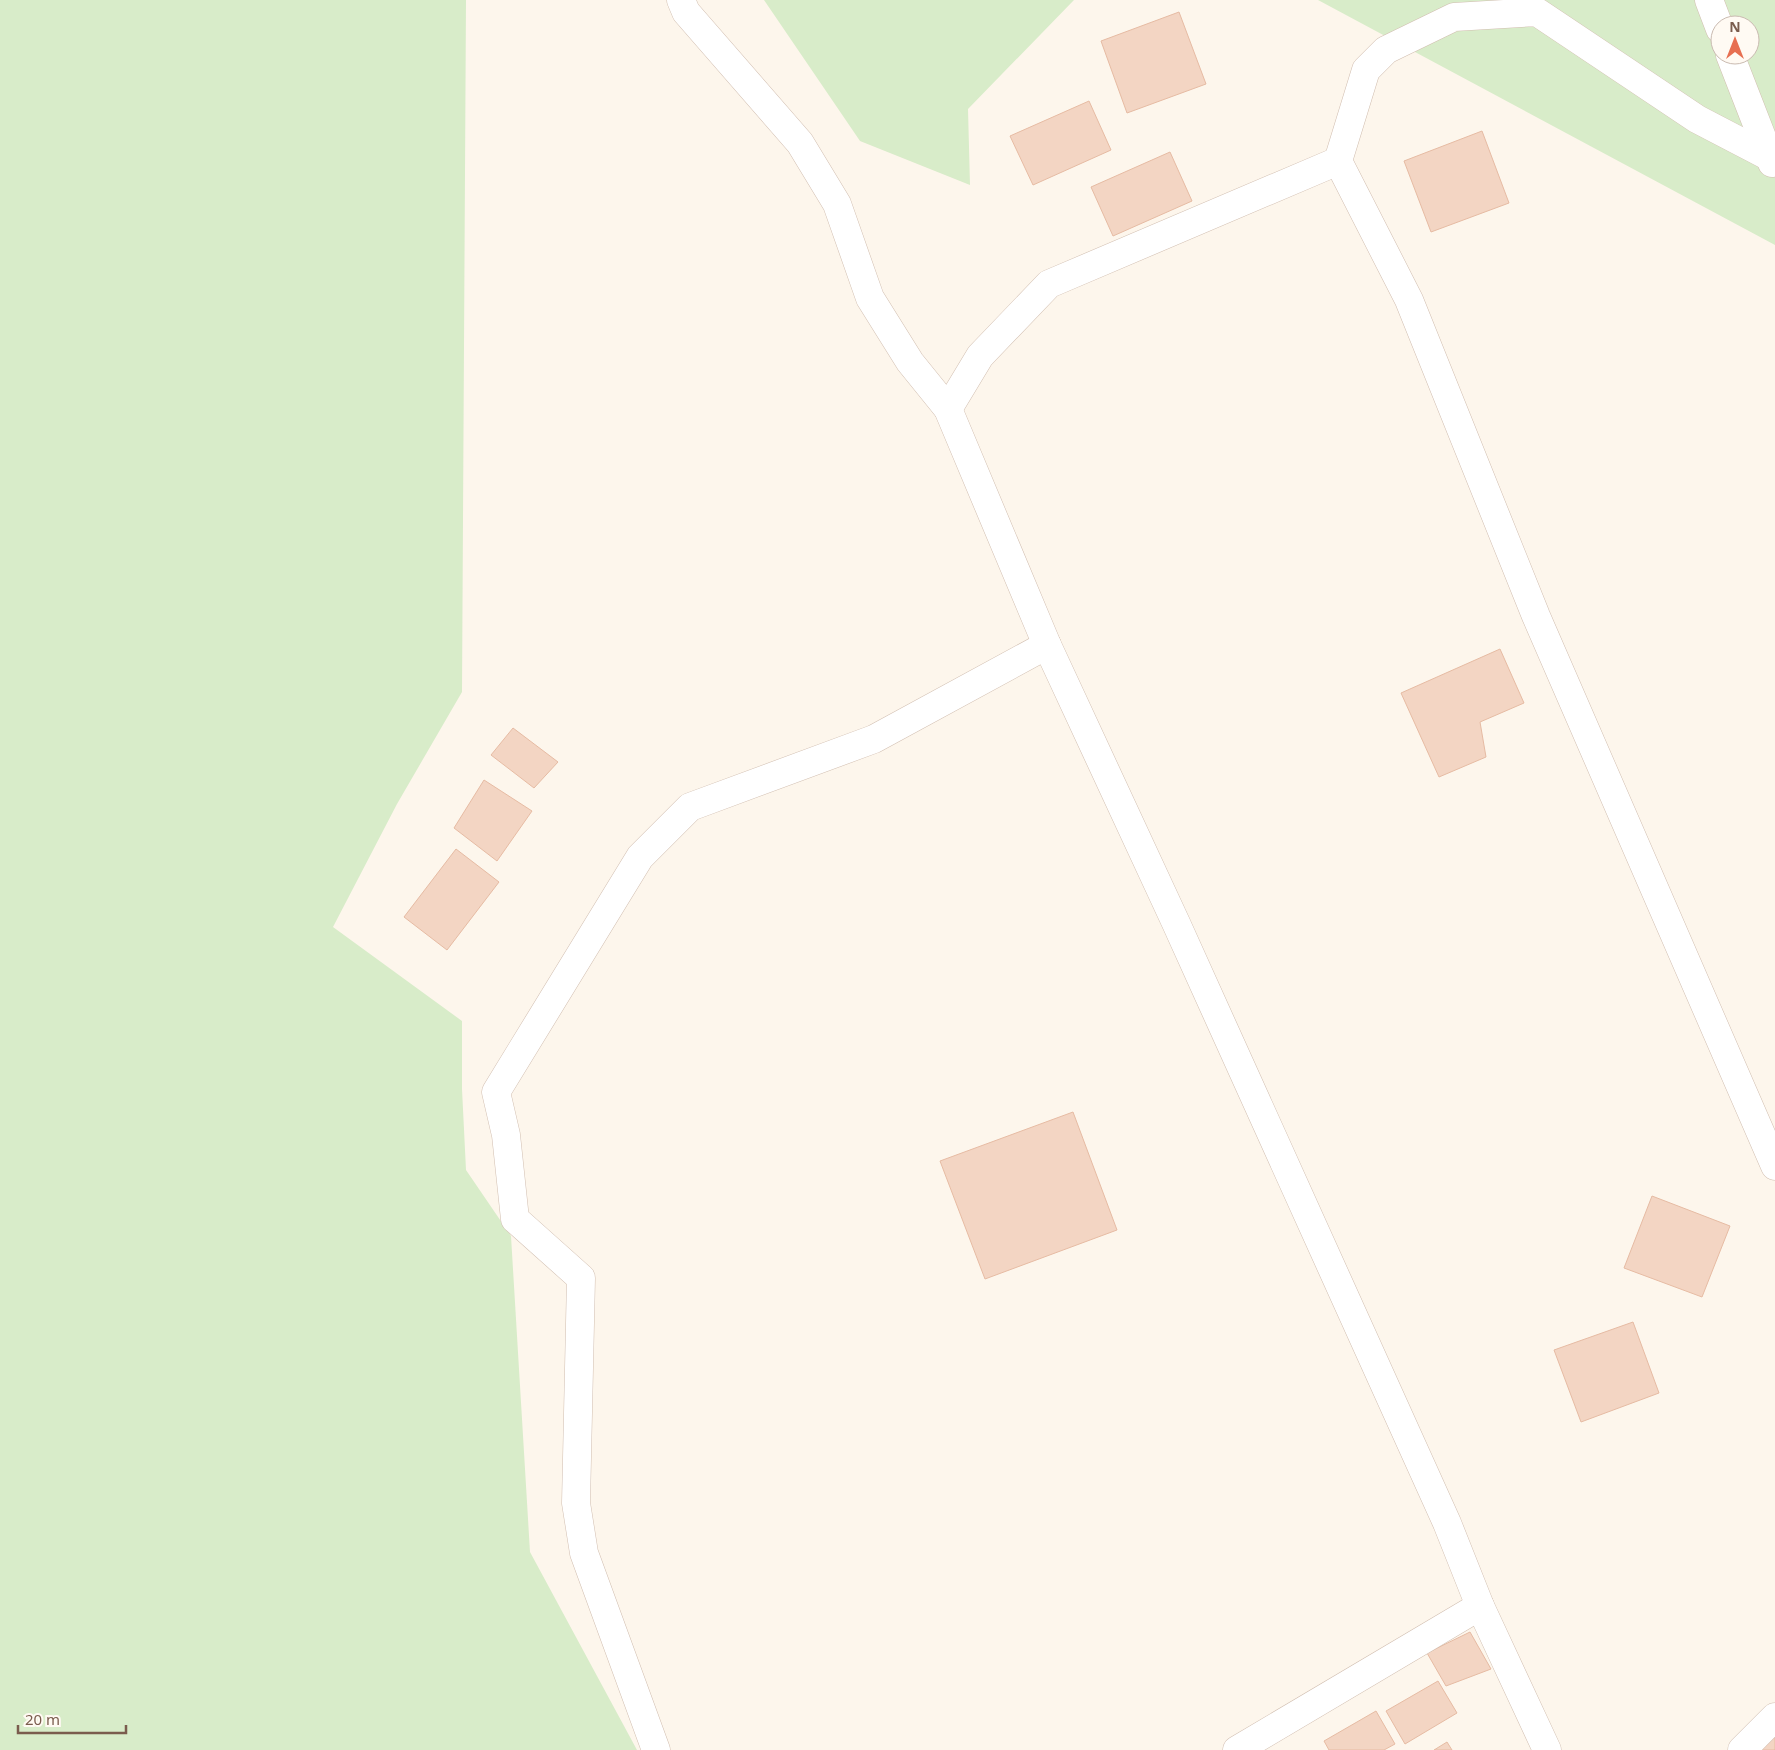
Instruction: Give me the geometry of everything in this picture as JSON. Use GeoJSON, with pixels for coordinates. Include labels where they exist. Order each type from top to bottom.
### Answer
{"type":"FeatureCollection","features":[{"type":"Feature","properties":{"kind":"street"},"geometry":{"type":"LineString","coordinates":[[681,0],[686,12],[800,143],[837,204],[870,298],[910,362],[948,409],[1047,645],[1180,932],[1447,1523],[1480,1606],[1548,1750]]}},
{"type":"Feature","properties":{"kind":"street"},"geometry":{"type":"LineString","coordinates":[[1709,0],[1715,15]]}},
{"type":"Feature","properties":{"kind":"street"},"geometry":{"type":"LineString","coordinates":[[1772,162],[1697,119],[1537,12],[1454,17],[1386,50],[1366,70],[1338,161],[1409,300],[1536,616],[1775,1166]]}},
{"type":"Feature","properties":{"kind":"street"},"geometry":{"type":"LineString","coordinates":[[1734,65],[1772,162]]}},
{"type":"Feature","properties":{"kind":"street"},"geometry":{"type":"LineString","coordinates":[[948,409],[980,356],[1049,284],[1338,161]]}},
{"type":"Feature","properties":{"kind":"street"},"geometry":{"type":"LineString","coordinates":[[656,1750],[584,1553],[576,1503],[581,1278],[515,1219],[506,1135],[496,1092],[640,857],[690,807],[874,739],[1047,645]]}},
{"type":"Feature","properties":{"kind":"street"},"geometry":{"type":"LineString","coordinates":[[1237,1750],[1480,1606]]}},
{"type":"Feature","properties":{"kind":"street"},"geometry":{"type":"LineString","coordinates":[[1742,1750],[1775,1717]]}},
{"type":"Feature","properties":{"kind":"green space"},"geometry":{"type":"Polygon","coordinates":[[[0,0],[466,0],[462,692],[397,804],[333,927],[462,1021],[462,1089],[466,1170],[511,1236],[530,1552],[637,1750],[0,1750],[0,0]]]}},
{"type":"Feature","properties":{"kind":"green space"},"geometry":{"type":"Polygon","coordinates":[[[764,0],[1074,0],[968,109],[970,185],[860,141],[764,0]]]}},
{"type":"Feature","properties":{"kind":"green space"},"geometry":{"type":"Polygon","coordinates":[[[1318,0],[1775,0],[1775,245],[1318,0]]]}},
{"type":"Feature","properties":{"kind":"building"},"geometry":{"type":"Polygon","coordinates":[[[1179,12],[1206,84],[1127,113],[1101,41],[1179,12]]]}},
{"type":"Feature","properties":{"kind":"building"},"geometry":{"type":"Polygon","coordinates":[[[1089,101],[1111,150],[1033,185],[1010,136],[1089,101]]]}},
{"type":"Feature","properties":{"kind":"building"},"geometry":{"type":"Polygon","coordinates":[[[1482,131],[1509,203],[1431,232],[1404,161],[1482,131]]]}},
{"type":"Feature","properties":{"kind":"building"},"geometry":{"type":"Polygon","coordinates":[[[1170,152],[1192,201],[1113,236],[1091,187],[1170,152]]]}},
{"type":"Feature","properties":{"kind":"building"},"geometry":{"type":"Polygon","coordinates":[[[1500,649],[1524,703],[1480,722],[1486,757],[1439,777],[1401,693],[1500,649]]]}},
{"type":"Feature","properties":{"kind":"building"},"geometry":{"type":"Polygon","coordinates":[[[513,728],[558,762],[534,788],[491,755],[513,728]]]}},
{"type":"Feature","properties":{"kind":"building"},"geometry":{"type":"Polygon","coordinates":[[[484,780],[532,811],[497,861],[454,828],[484,780]]]}},
{"type":"Feature","properties":{"kind":"building"},"geometry":{"type":"Polygon","coordinates":[[[456,849],[499,882],[447,950],[404,917],[456,849]]]}},
{"type":"Feature","properties":{"kind":"building"},"geometry":{"type":"Polygon","coordinates":[[[1073,1112],[1117,1230],[985,1279],[940,1161],[1073,1112]]]}},
{"type":"Feature","properties":{"kind":"building"},"geometry":{"type":"Polygon","coordinates":[[[1652,1196],[1730,1226],[1702,1297],[1624,1268],[1652,1196]]]}},
{"type":"Feature","properties":{"kind":"building"},"geometry":{"type":"Polygon","coordinates":[[[1633,1322],[1659,1393],[1581,1422],[1554,1350],[1633,1322]]]}},
{"type":"Feature","properties":{"kind":"building"},"geometry":{"type":"Polygon","coordinates":[[[1470,1632],[1491,1669],[1446,1686],[1427,1653],[1470,1632]]]}},
{"type":"Feature","properties":{"kind":"building"},"geometry":{"type":"Polygon","coordinates":[[[1438,1681],[1457,1713],[1405,1744],[1386,1711],[1438,1681]]]}},
{"type":"Feature","properties":{"kind":"building"},"geometry":{"type":"Polygon","coordinates":[[[1376,1711],[1395,1744],[1384,1750],[1329,1750],[1324,1741],[1376,1711]]]}},
{"type":"Feature","properties":{"kind":"building"},"geometry":{"type":"Polygon","coordinates":[[[1775,1728],[1775,1750],[1740,1750],[1775,1728]]]}},
{"type":"Feature","properties":{"kind":"building"},"geometry":{"type":"Polygon","coordinates":[[[1447,1742],[1452,1750],[1434,1750],[1447,1742]]]}}]}
